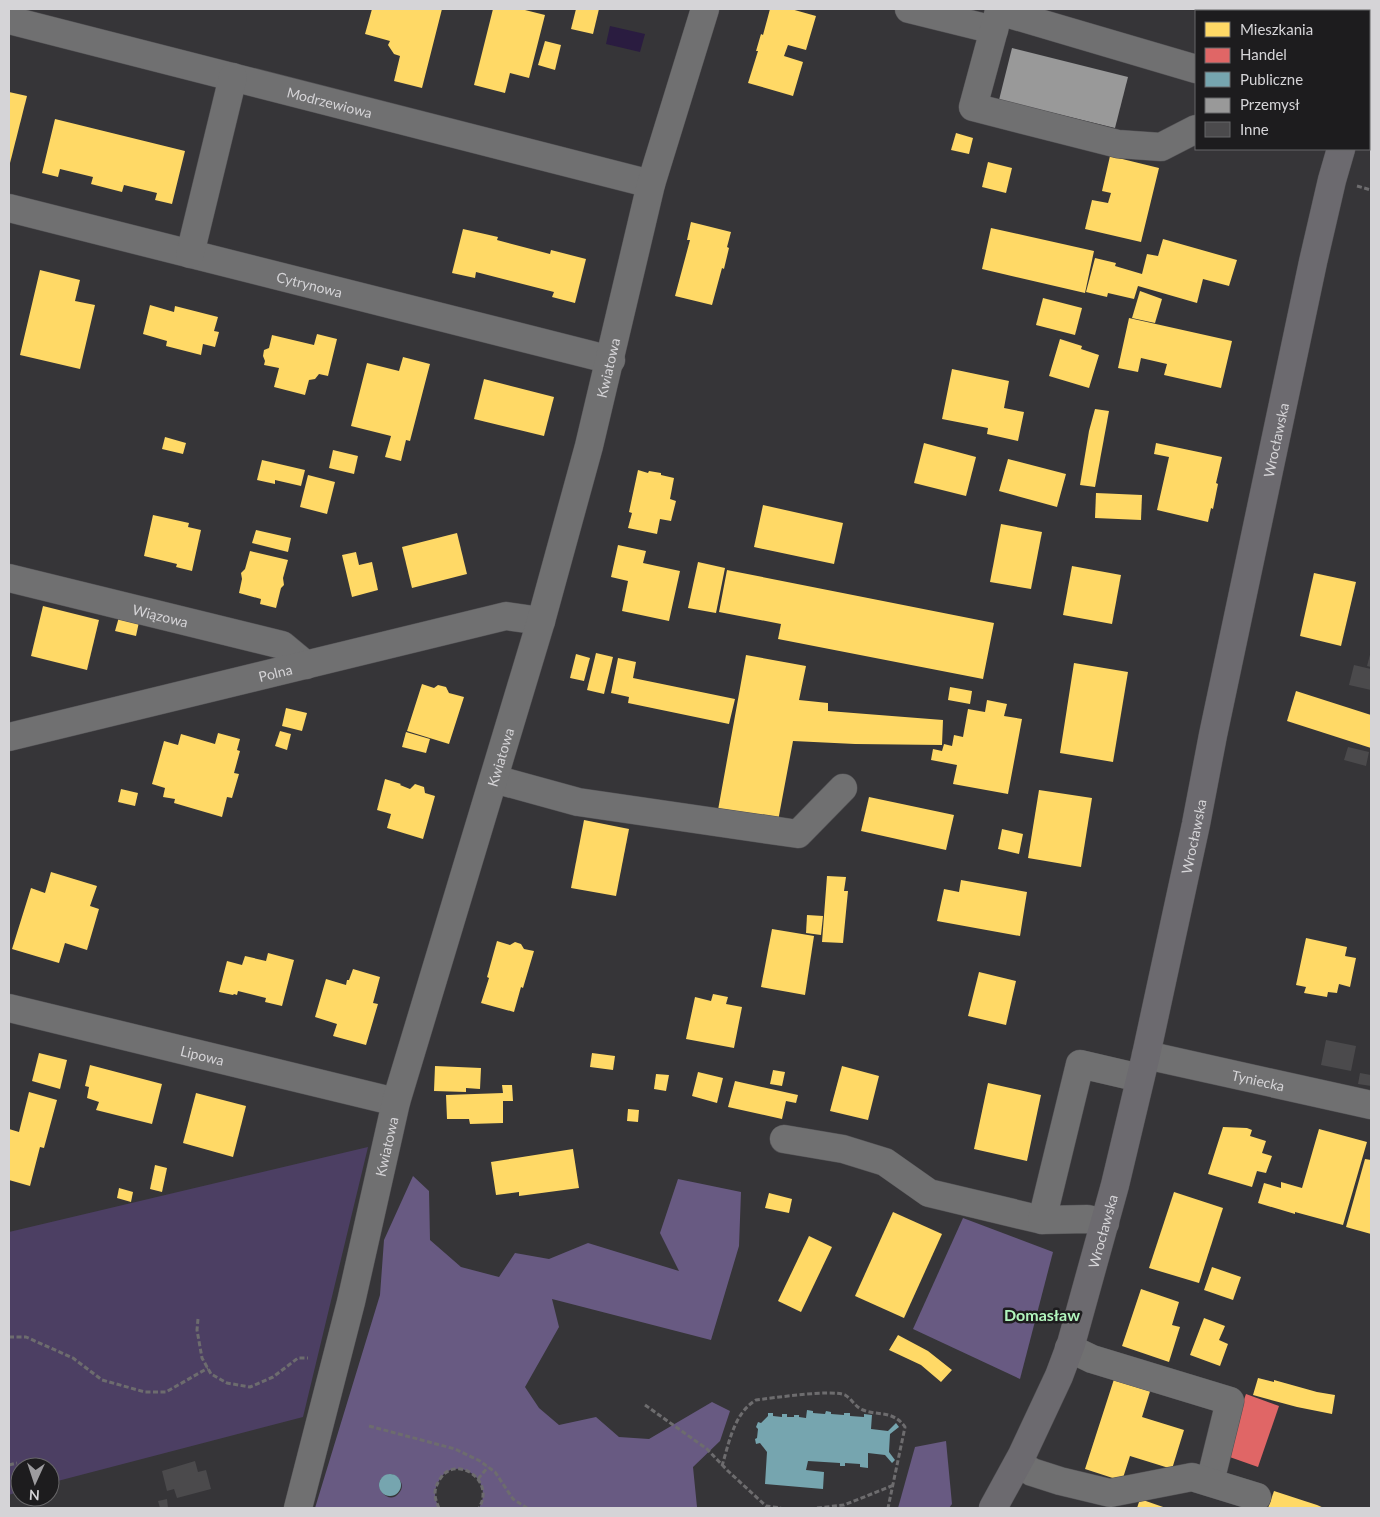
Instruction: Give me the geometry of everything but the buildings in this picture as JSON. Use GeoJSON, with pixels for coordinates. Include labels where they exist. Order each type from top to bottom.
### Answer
{"type":"FeatureCollection","features":[{"type":"Feature","properties":{"kind":"main road","name":"Wrocławska"},"geometry":{"type":"LineString","coordinates":[[993,1508],[1018,1464],[1059,1376],[1069,1348],[1105,1223],[1143,1067],[1196,824],[1313,262],[1340,150]]}},
{"type":"Feature","properties":{"kind":"street","name":"Kwiatowa"},"geometry":{"type":"LineString","coordinates":[[298,1508],[351,1302],[396,1102],[541,621],[587,456],[651,184],[705,9]]}},
{"type":"Feature","properties":{"kind":"street"},"geometry":{"type":"LineString","coordinates":[[909,9],[994,30]]}},
{"type":"Feature","properties":{"kind":"street"},"geometry":{"type":"LineString","coordinates":[[1195,69],[999,11],[973,107],[1118,144],[1161,146],[1195,129]]}},
{"type":"Feature","properties":{"kind":"street","name":"Modrzewiowa"},"geometry":{"type":"LineString","coordinates":[[9,20],[651,184]]}},
{"type":"Feature","properties":{"kind":"street"},"geometry":{"type":"LineString","coordinates":[[190,254],[233,77]]}},
{"type":"Feature","properties":{"kind":"street","name":"Cytrynowa"},"geometry":{"type":"LineString","coordinates":[[9,208],[611,360]]}},
{"type":"Feature","properties":{"kind":"street","name":"Wiązowa"},"geometry":{"type":"LineString","coordinates":[[9,578],[282,645],[306,665]]}},
{"type":"Feature","properties":{"kind":"street","name":"Polna"},"geometry":{"type":"LineString","coordinates":[[9,737],[506,616],[541,621]]}},
{"type":"Feature","properties":{"kind":"street"},"geometry":{"type":"LineString","coordinates":[[494,779],[578,802],[798,834],[842,788]]}},
{"type":"Feature","properties":{"kind":"street","name":"Lipowa"},"geometry":{"type":"LineString","coordinates":[[9,1008],[396,1102]]}},
{"type":"Feature","properties":{"kind":"street","name":"Tyniecka"},"geometry":{"type":"LineString","coordinates":[[1042,1220],[1080,1064],[1143,1067],[1371,1105]]}},
{"type":"Feature","properties":{"kind":"street"},"geometry":{"type":"LineString","coordinates":[[784,1138],[843,1149],[885,1162],[928,1193],[1042,1220],[1087,1219],[1105,1223]]}},
{"type":"Feature","properties":{"kind":"street"},"geometry":{"type":"LineString","coordinates":[[1069,1348],[1092,1359],[1230,1401],[1210,1482]]}},
{"type":"Feature","properties":{"kind":"street"},"geometry":{"type":"LineString","coordinates":[[1018,1464],[1032,1472],[1060,1481],[1110,1493],[1192,1477],[1257,1497]]}},
{"type":"Feature","properties":{"kind":"path"},"geometry":{"type":"LineString","coordinates":[[198,1319],[197,1330],[202,1358],[211,1374],[227,1383],[250,1387],[273,1377],[298,1358],[308,1358],[335,1366]]}},
{"type":"Feature","properties":{"kind":"path"},"geometry":{"type":"LineString","coordinates":[[9,1337],[26,1337],[73,1358],[102,1380],[145,1392],[166,1392],[208,1368]]}},
{"type":"Feature","properties":{"kind":"path"},"geometry":{"type":"LineString","coordinates":[[722,1466],[736,1422],[748,1404],[756,1400],[833,1392],[846,1396],[864,1410],[890,1415],[901,1421],[905,1427],[888,1508]]}},
{"type":"Feature","properties":{"kind":"path"},"geometry":{"type":"LineString","coordinates":[[645,1405],[707,1450],[766,1506],[781,1508]]}},
{"type":"Feature","properties":{"kind":"path"},"geometry":{"type":"LineString","coordinates":[[369,1426],[455,1449],[480,1461],[495,1472],[513,1499],[527,1508]]}},
{"type":"Feature","properties":{"kind":"path"},"geometry":{"type":"LineString","coordinates":[[478,1479],[488,1466]]}},
{"type":"Feature","properties":{"kind":"path"},"geometry":{"type":"LineString","coordinates":[[439,1508],[434,1498],[435,1486],[442,1476],[452,1470],[464,1469],[475,1474],[482,1484],[484,1496],[480,1508]]}},
{"type":"Feature","properties":{"kind":"path"},"geometry":{"type":"LineString","coordinates":[[816,1508],[844,1506],[894,1485]]}},
{"type":"Feature","properties":{"kind":"shaded area"},"geometry":{"type":"Polygon","coordinates":[[[610,26],[645,34],[640,52],[606,44],[610,26]]]}},
{"type":"Feature","properties":{"kind":"shaded area"},"geometry":{"type":"Polygon","coordinates":[[[368,1147],[303,1417],[60,1480],[60,1457],[10,1457],[9,1495],[9,1232],[368,1147]]]}},
{"type":"Feature","properties":{"kind":"shaded area"},"geometry":{"type":"Polygon","coordinates":[[[413,1176],[429,1191],[430,1240],[461,1267],[499,1277],[515,1253],[549,1259],[588,1243],[679,1271],[660,1233],[678,1179],[741,1192],[739,1246],[711,1340],[552,1299],[559,1327],[525,1387],[539,1408],[559,1425],[596,1417],[619,1437],[649,1439],[712,1402],[730,1411],[720,1441],[693,1467],[697,1507],[703,1508],[479,1508],[483,1497],[478,1479],[472,1473],[455,1469],[447,1472],[440,1479],[436,1487],[435,1497],[439,1508],[315,1508],[380,1295],[384,1240],[413,1176]],[[395,1475],[384,1476],[380,1480],[379,1486],[384,1495],[394,1497],[401,1490],[402,1484],[395,1475]]]}},
{"type":"Feature","properties":{"kind":"shaded area"},"geometry":{"type":"Polygon","coordinates":[[[963,1218],[1053,1252],[1020,1379],[913,1329],[963,1218]]]}},
{"type":"Feature","properties":{"kind":"shaded area"},"geometry":{"type":"Polygon","coordinates":[[[946,1441],[952,1504],[949,1508],[898,1508],[915,1447],[946,1441]]]}},
{"type":"Feature","properties":{"kind":"district","name":"Domasław"},"geometry":{"type":"Point","coordinates":[1042,1314]}}]}
